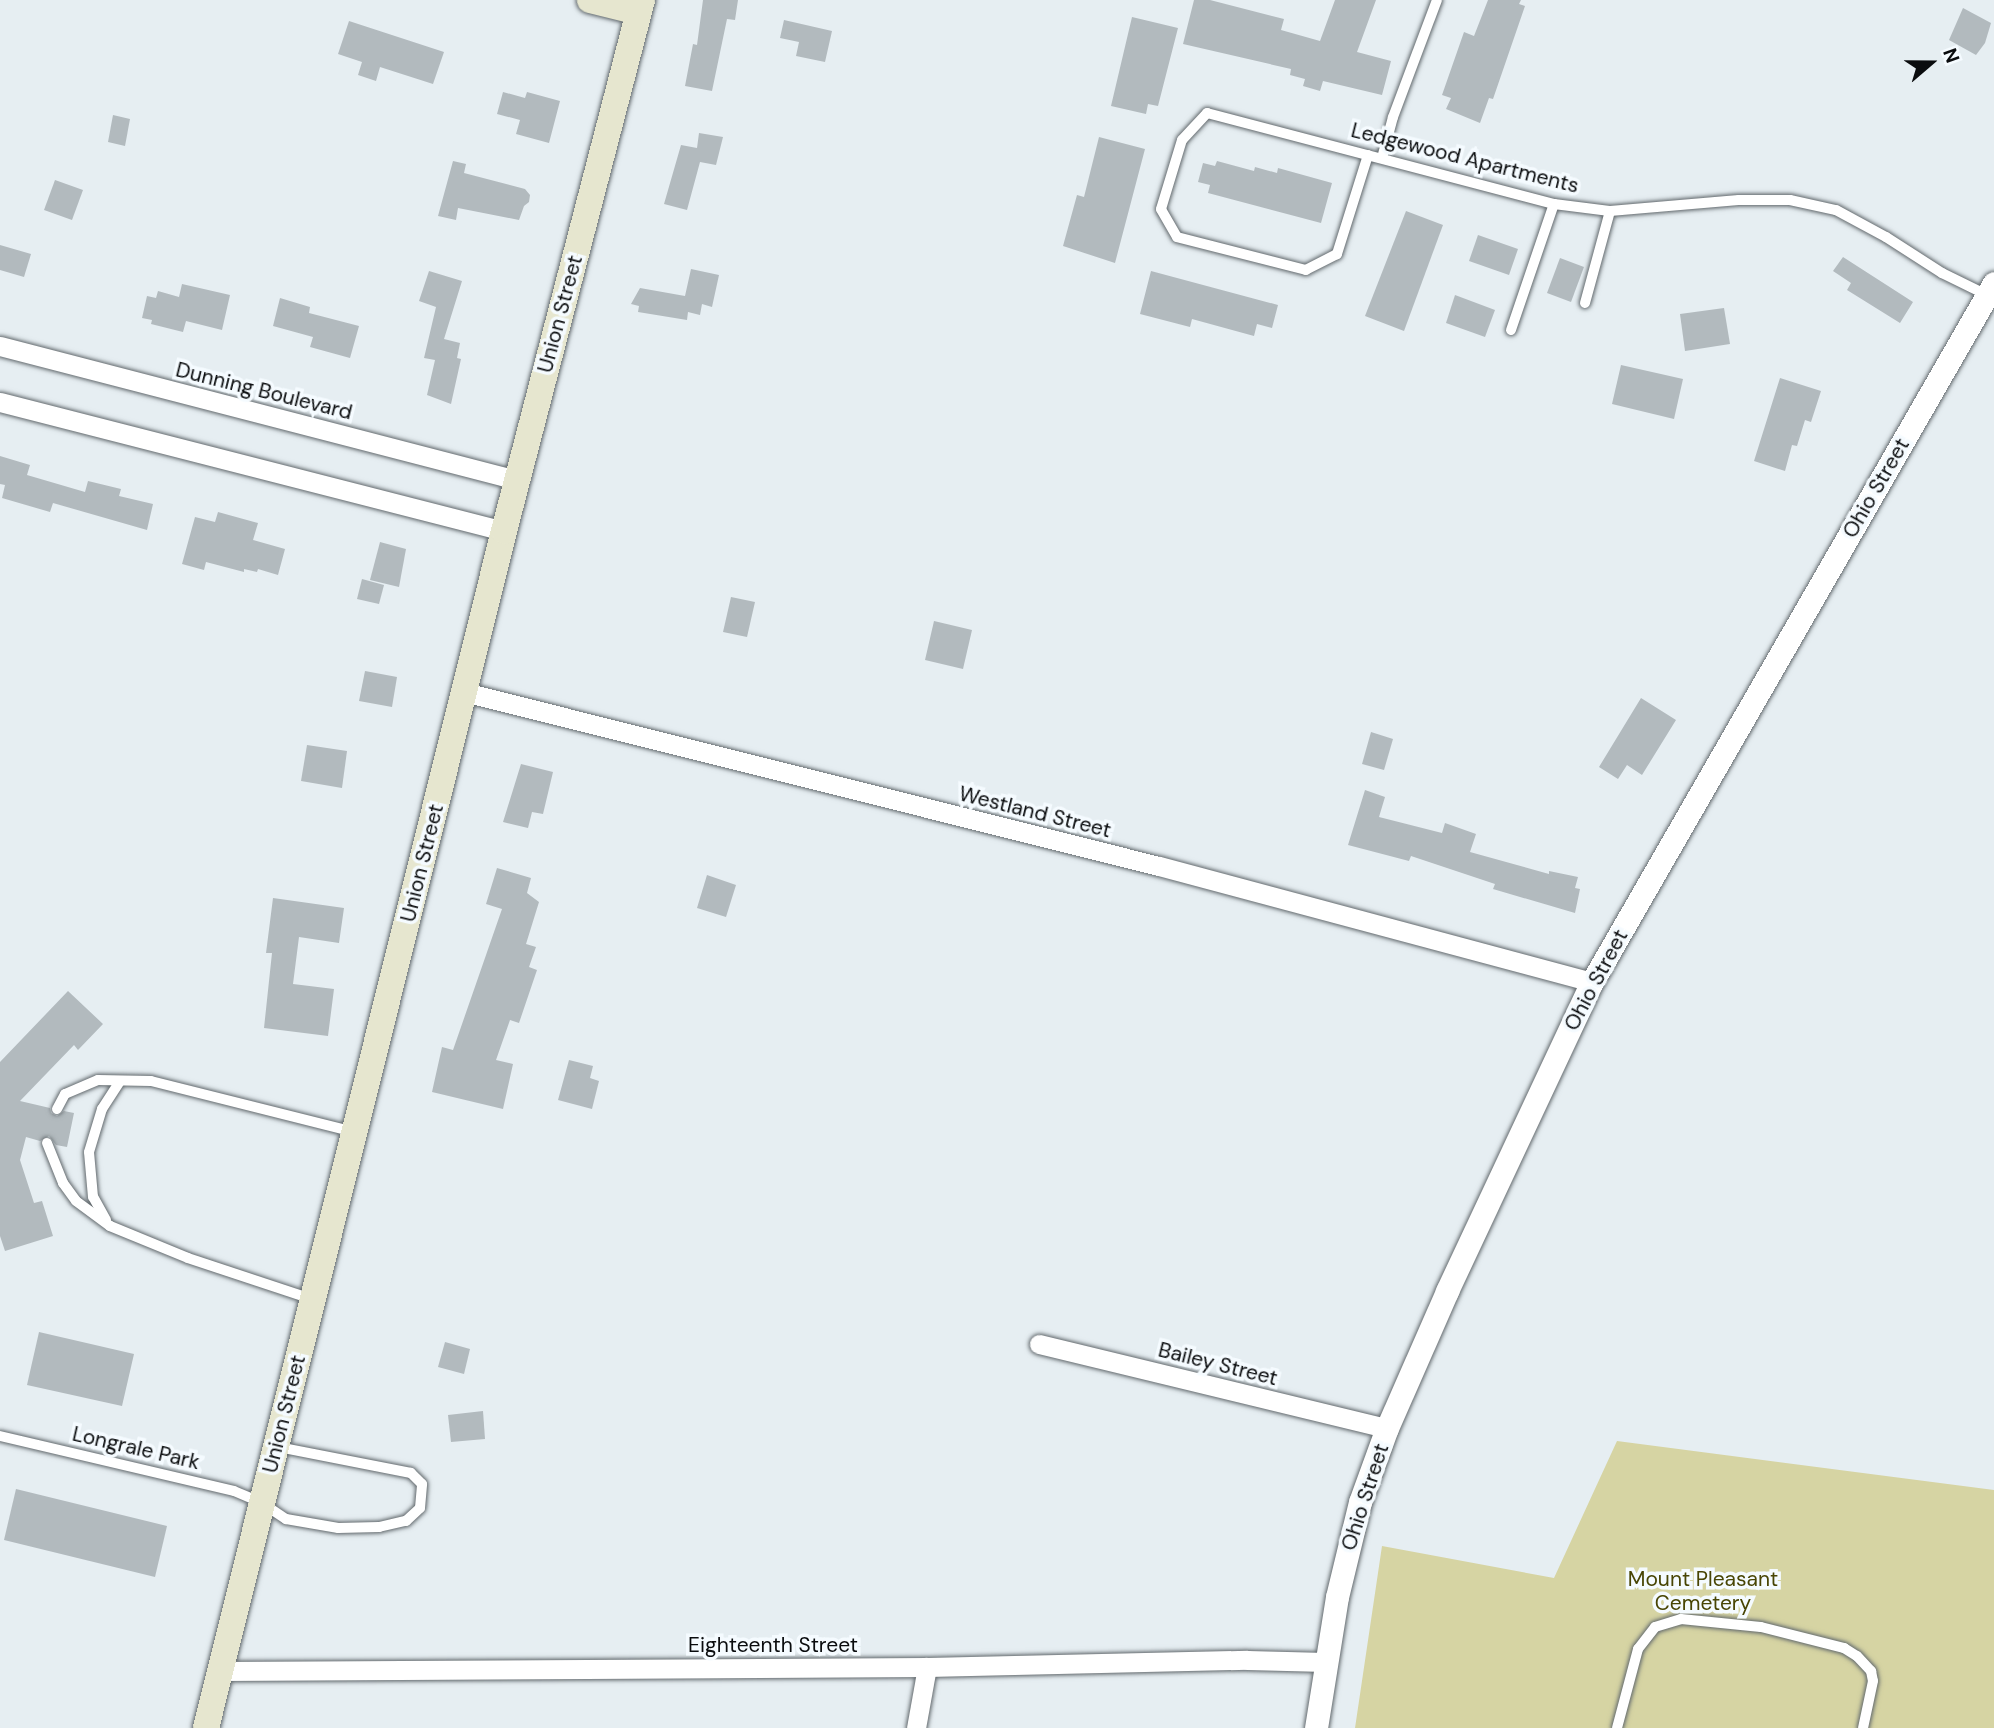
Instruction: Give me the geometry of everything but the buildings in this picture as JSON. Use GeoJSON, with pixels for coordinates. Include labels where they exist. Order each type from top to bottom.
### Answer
{"type":"FeatureCollection","features":[{"type":"Feature","properties":{"kind":"main road"},"geometry":{"type":"LineString","coordinates":[[590,0],[640,6]]}},
{"type":"Feature","properties":{"kind":"main road","name":"Union Street"},"geometry":{"type":"LineString","coordinates":[[206,1728],[504,531],[640,6]]}},
{"type":"Feature","properties":{"kind":"street","name":"Ohio Street"},"geometry":{"type":"LineString","coordinates":[[1316,1728],[1351,1532],[1387,1428],[1447,1291],[1592,982],[1991,289]]}},
{"type":"Feature","properties":{"kind":"street","name":"Dunning Boulevard"},"geometry":{"type":"LineString","coordinates":[[0,346],[517,480]]}},
{"type":"Feature","properties":{"kind":"street"},"geometry":{"type":"LineString","coordinates":[[0,401],[504,531]]}},
{"type":"Feature","properties":{"kind":"street","name":"Westland Street"},"geometry":{"type":"LineString","coordinates":[[464,692],[1173,870],[1592,982]]}},
{"type":"Feature","properties":{"kind":"street","name":"Bailey Street"},"geometry":{"type":"LineString","coordinates":[[1039,1344],[1387,1428]]}},
{"type":"Feature","properties":{"kind":"street","name":"Eighteenth Street"},"geometry":{"type":"LineString","coordinates":[[220,1671],[927,1667],[1247,1660],[1326,1662]]}},
{"type":"Feature","properties":{"kind":"street"},"geometry":{"type":"LineString","coordinates":[[916,1728],[927,1667]]}},
{"type":"Feature","properties":{"kind":"lane"},"geometry":{"type":"LineString","coordinates":[[1382,158],[1393,117],[1437,0]]}},
{"type":"Feature","properties":{"kind":"lane","name":"Ledgewood Apartments"},"geometry":{"type":"LineString","coordinates":[[1368,155],[1337,254],[1306,270],[1177,237],[1161,209],[1182,140],[1207,113],[1382,158],[1554,204],[1610,211],[1777,200],[1836,210],[1886,237],[1942,273],[1991,289]]}},
{"type":"Feature","properties":{"kind":"lane"},"geometry":{"type":"LineString","coordinates":[[1511,330],[1554,204]]}},
{"type":"Feature","properties":{"kind":"lane"},"geometry":{"type":"LineString","coordinates":[[1585,303],[1610,211]]}},
{"type":"Feature","properties":{"kind":"lane"},"geometry":{"type":"LineString","coordinates":[[57,1109],[65,1094],[98,1080],[150,1082],[355,1132]]}},
{"type":"Feature","properties":{"kind":"lane"},"geometry":{"type":"LineString","coordinates":[[110,1226],[93,1197],[89,1152],[102,1109],[120,1081]]}},
{"type":"Feature","properties":{"kind":"lane"},"geometry":{"type":"LineString","coordinates":[[47,1143],[54,1166],[76,1201],[110,1226],[188,1258],[313,1299]]}},
{"type":"Feature","properties":{"kind":"lane","name":"Longrale Park"},"geometry":{"type":"LineString","coordinates":[[0,1436],[234,1492],[262,1503],[286,1519],[338,1528],[379,1527],[406,1521],[420,1508],[422,1484],[411,1473],[276,1447]]}},
{"type":"Feature","properties":{"kind":"lane"},"geometry":{"type":"LineString","coordinates":[[1617,1728],[1637,1649],[1655,1627],[1681,1619],[1761,1628],[1844,1648],[1857,1656],[1871,1671],[1872,1681],[1863,1728]]}},
{"type":"Feature","properties":{"kind":"green space","name":"Mount Pleasant Cemetery"},"geometry":{"type":"Polygon","coordinates":[[[1617,1441],[1994,1490],[1994,1728],[1355,1728],[1382,1546],[1554,1578],[1617,1441]]]}}]}
